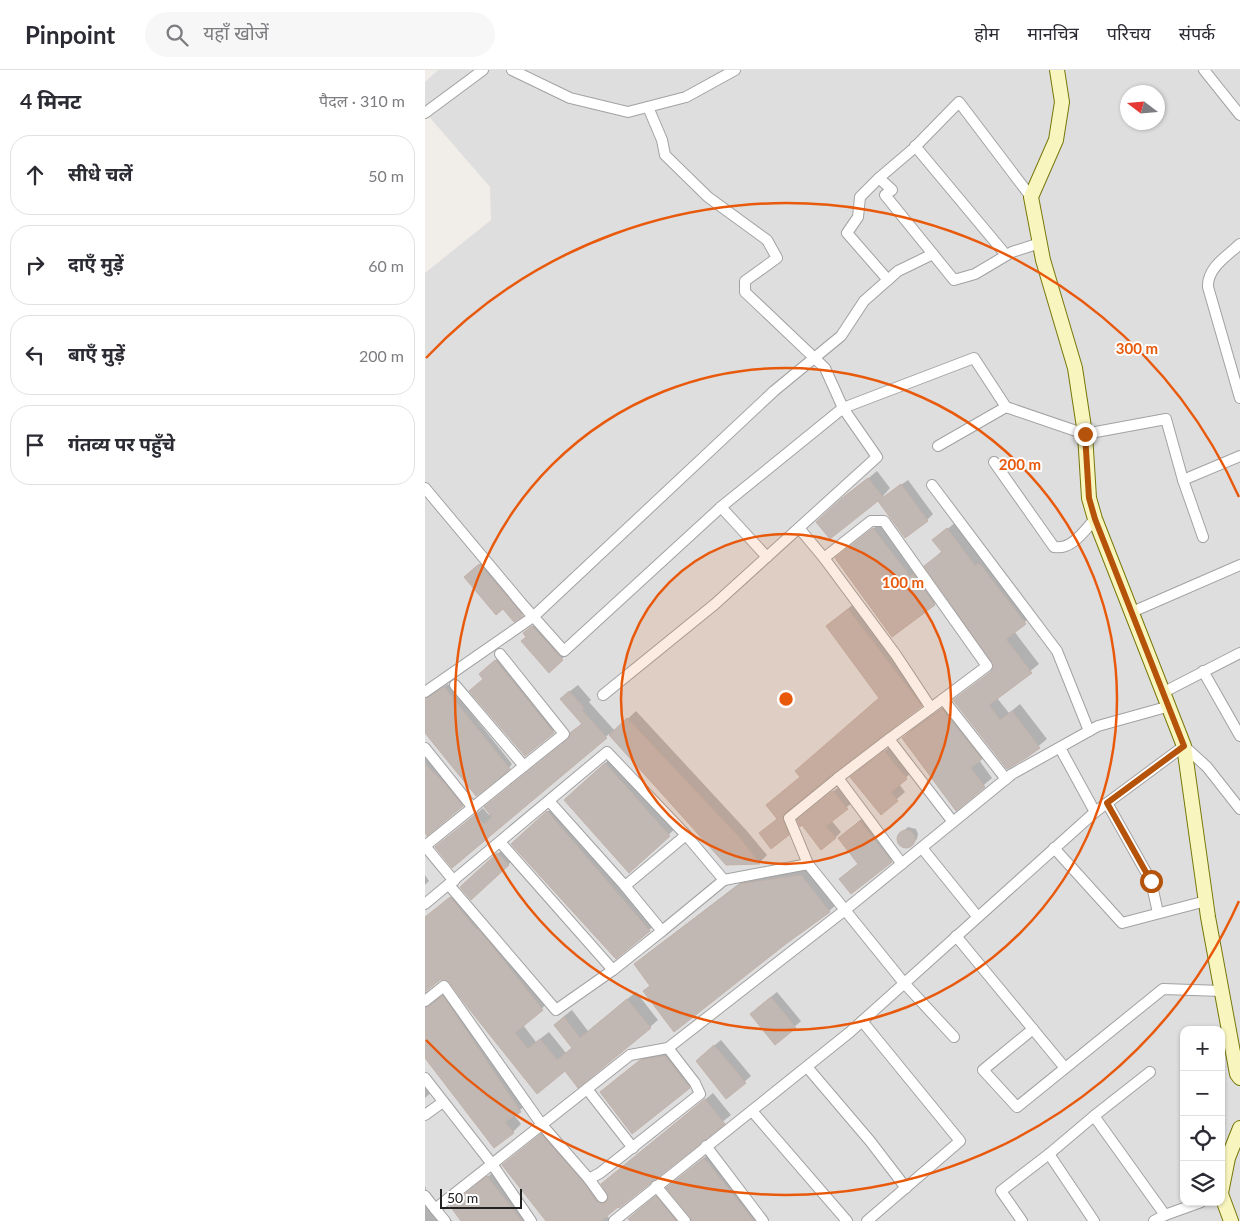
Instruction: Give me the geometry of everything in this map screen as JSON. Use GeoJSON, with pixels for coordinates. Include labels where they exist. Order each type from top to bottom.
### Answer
{"type":"FeatureCollection","features":[{"type":"Feature","properties":{"kind":"street"},"geometry":{"type":"LineString","coordinates":[[425,113],[483,70]]}},
{"type":"Feature","properties":{"kind":"street"},"geometry":{"type":"LineString","coordinates":[[511,70],[570,98],[628,112],[686,97],[735,70]]}},
{"type":"Feature","properties":{"kind":"street"},"geometry":{"type":"LineString","coordinates":[[1031,198],[1056,140],[1062,102],[1057,70]]}},
{"type":"Feature","properties":{"kind":"street"},"geometry":{"type":"LineString","coordinates":[[1204,70],[1240,115]]}},
{"type":"Feature","properties":{"kind":"street"},"geometry":{"type":"LineString","coordinates":[[888,280],[847,233],[858,217],[860,197],[959,102],[1031,198],[1043,260],[1075,368],[1085,434],[1089,498],[1095,519],[1170,706],[1184,746],[1221,991],[1237,1074],[1240,1078]]}},
{"type":"Feature","properties":{"kind":"street"},"geometry":{"type":"LineString","coordinates":[[603,695],[715,604],[877,457],[843,408],[825,368],[745,292],[745,281],[777,258],[767,240],[708,197],[665,155],[662,140],[648,107]]}},
{"type":"Feature","properties":{"kind":"street"},"geometry":{"type":"LineString","coordinates":[[915,146],[1006,255]]}},
{"type":"Feature","properties":{"kind":"street"},"geometry":{"type":"LineString","coordinates":[[879,178],[892,190],[885,195],[954,280],[975,274],[1011,252],[1040,243]]}},
{"type":"Feature","properties":{"kind":"street"},"geometry":{"type":"LineString","coordinates":[[1240,244],[1212,270],[1207,278],[1240,398]]}},
{"type":"Feature","properties":{"kind":"street"},"geometry":{"type":"LineString","coordinates":[[425,692],[533,616],[774,391],[841,336],[864,302],[888,280],[899,271],[933,254]]}},
{"type":"Feature","properties":{"kind":"street"},"geometry":{"type":"LineString","coordinates":[[425,488],[564,651],[721,507],[843,408],[973,358],[1006,407],[1085,434],[1165,419],[1183,480],[1203,537]]}},
{"type":"Feature","properties":{"kind":"street"},"geometry":{"type":"LineString","coordinates":[[938,446],[1006,407]]}},
{"type":"Feature","properties":{"kind":"street"},"geometry":{"type":"LineString","coordinates":[[1183,480],[1240,456]]}},
{"type":"Feature","properties":{"kind":"street"},"geometry":{"type":"LineString","coordinates":[[994,462],[1054,547],[1060,548],[1071,544],[1095,519]]}},
{"type":"Feature","properties":{"kind":"street"},"geometry":{"type":"LineString","coordinates":[[932,485],[1057,652],[1089,731]]}},
{"type":"Feature","properties":{"kind":"street"},"geometry":{"type":"LineString","coordinates":[[721,507],[767,557]]}},
{"type":"Feature","properties":{"kind":"street"},"geometry":{"type":"LineString","coordinates":[[824,558],[871,521],[884,521],[987,666],[838,778],[789,818],[809,864],[904,983],[954,1038]]}},
{"type":"Feature","properties":{"kind":"street"},"geometry":{"type":"LineString","coordinates":[[799,528],[824,558],[896,655],[931,708]]}},
{"type":"Feature","properties":{"kind":"street"},"geometry":{"type":"LineString","coordinates":[[1132,612],[1240,565]]}},
{"type":"Feature","properties":{"kind":"street"},"geometry":{"type":"LineString","coordinates":[[1164,692],[1240,653]]}},
{"type":"Feature","properties":{"kind":"street"},"geometry":{"type":"LineString","coordinates":[[500,654],[564,734],[425,846],[451,883],[556,1010],[613,970],[724,880],[809,864]]}},
{"type":"Feature","properties":{"kind":"street"},"geometry":{"type":"LineString","coordinates":[[1203,671],[1240,736]]}},
{"type":"Feature","properties":{"kind":"street"},"geometry":{"type":"LineString","coordinates":[[455,685],[524,766]]}},
{"type":"Feature","properties":{"kind":"street"},"geometry":{"type":"LineString","coordinates":[[943,700],[1006,779]]}},
{"type":"Feature","properties":{"kind":"street"},"geometry":{"type":"LineString","coordinates":[[435,1209],[630,1055],[668,1048],[845,910],[1006,779],[1098,726],[1170,706]]}},
{"type":"Feature","properties":{"kind":"street"},"geometry":{"type":"LineString","coordinates":[[889,739],[953,822]]}},
{"type":"Feature","properties":{"kind":"street"},"geometry":{"type":"LineString","coordinates":[[614,1221],[862,1021],[1095,812],[1184,746]]}},
{"type":"Feature","properties":{"kind":"street"},"geometry":{"type":"LineString","coordinates":[[1184,746],[1207,767],[1240,809]]}},
{"type":"Feature","properties":{"kind":"street"},"geometry":{"type":"LineString","coordinates":[[425,748],[473,808]]}},
{"type":"Feature","properties":{"kind":"street"},"geometry":{"type":"LineString","coordinates":[[1060,748],[1095,812]]}},
{"type":"Feature","properties":{"kind":"street"},"geometry":{"type":"LineString","coordinates":[[425,904],[607,752],[686,835],[724,880]]}},
{"type":"Feature","properties":{"kind":"street"},"geometry":{"type":"LineString","coordinates":[[838,778],[902,864]]}},
{"type":"Feature","properties":{"kind":"street"},"geometry":{"type":"LineString","coordinates":[[549,801],[663,931]]}},
{"type":"Feature","properties":{"kind":"street"},"geometry":{"type":"LineString","coordinates":[[1107,803],[1151,881],[1158,914]]}},
{"type":"Feature","properties":{"kind":"street"},"geometry":{"type":"LineString","coordinates":[[625,886],[686,835]]}},
{"type":"Feature","properties":{"kind":"street"},"geometry":{"type":"LineString","coordinates":[[500,842],[613,970]]}},
{"type":"Feature","properties":{"kind":"street"},"geometry":{"type":"LineString","coordinates":[[922,848],[977,916]]}},
{"type":"Feature","properties":{"kind":"street"},"geometry":{"type":"LineString","coordinates":[[1054,848],[1122,923],[1207,901]]}},
{"type":"Feature","properties":{"kind":"street"},"geometry":{"type":"LineString","coordinates":[[956,936],[1065,1068]]}},
{"type":"Feature","properties":{"kind":"street"},"geometry":{"type":"LineString","coordinates":[[425,1001],[444,986],[542,1125],[589,1179],[601,1197]]}},
{"type":"Feature","properties":{"kind":"street"},"geometry":{"type":"LineString","coordinates":[[1033,1029],[983,1070],[1017,1108],[1163,989],[1221,991]]}},
{"type":"Feature","properties":{"kind":"street"},"geometry":{"type":"LineString","coordinates":[[862,1021],[960,1141],[867,1221]]}},
{"type":"Feature","properties":{"kind":"street"},"geometry":{"type":"LineString","coordinates":[[589,1179],[633,1148],[701,1094],[695,1083],[668,1048]]}},
{"type":"Feature","properties":{"kind":"street"},"geometry":{"type":"LineString","coordinates":[[807,1067],[870,1141],[906,1188]]}},
{"type":"Feature","properties":{"kind":"street"},"geometry":{"type":"LineString","coordinates":[[1022,1221],[1001,1191],[1150,1072]]}},
{"type":"Feature","properties":{"kind":"street"},"geometry":{"type":"LineString","coordinates":[[425,1078],[492,1164],[531,1221]]}},
{"type":"Feature","properties":{"kind":"street"},"geometry":{"type":"LineString","coordinates":[[587,1089],[633,1148]]}},
{"type":"Feature","properties":{"kind":"street"},"geometry":{"type":"LineString","coordinates":[[425,1115],[443,1102]]}},
{"type":"Feature","properties":{"kind":"street"},"geometry":{"type":"LineString","coordinates":[[752,1111],[847,1221]]}},
{"type":"Feature","properties":{"kind":"street"},"geometry":{"type":"LineString","coordinates":[[1094,1116],[1165,1215]]}},
{"type":"Feature","properties":{"kind":"street"},"geometry":{"type":"LineString","coordinates":[[1225,1173],[1228,1158],[1240,1128]]}},
{"type":"Feature","properties":{"kind":"street"},"geometry":{"type":"LineString","coordinates":[[706,1146],[763,1221]]}},
{"type":"Feature","properties":{"kind":"street"},"geometry":{"type":"LineString","coordinates":[[1049,1154],[1094,1221]]}},
{"type":"Feature","properties":{"kind":"street"},"geometry":{"type":"LineString","coordinates":[[657,1186],[685,1221]]}},
{"type":"Feature","properties":{"kind":"street"},"geometry":{"type":"LineString","coordinates":[[425,1196],[445,1221]]}},
{"type":"Feature","properties":{"kind":"street"},"geometry":{"type":"LineString","coordinates":[[1225,1205],[1231,1221]]}},
{"type":"Feature","properties":{"kind":"street"},"geometry":{"type":"LineString","coordinates":[[1154,1221],[1190,1206]]}},
{"type":"Feature","properties":{"kind":"shaded area"},"geometry":{"type":"Polygon","coordinates":[[[438,70],[1240,70],[1240,1221],[425,1221],[425,273],[491,220],[490,187],[425,112],[425,82],[438,70]]]}},
{"type":"Feature","properties":{"kind":"building"},"geometry":{"type":"Polygon","coordinates":[[[868,478],[883,497],[830,539],[816,522],[868,478]]]}},
{"type":"Feature","properties":{"kind":"building"},"geometry":{"type":"Polygon","coordinates":[[[901,484],[928,521],[905,538],[878,501],[901,484]]]}},
{"type":"Feature","properties":{"kind":"building"},"geometry":{"type":"Polygon","coordinates":[[[873,528],[910,576],[913,574],[935,605],[892,637],[835,558],[873,528]]]}},
{"type":"Feature","properties":{"kind":"building"},"geometry":{"type":"Polygon","coordinates":[[[947,528],[975,566],[979,563],[1026,624],[1006,639],[1032,673],[989,705],[1000,720],[1012,711],[1040,748],[1007,769],[953,700],[991,672],[994,666],[924,566],[942,552],[932,540],[947,528]]]}},
{"type":"Feature","properties":{"kind":"building"},"geometry":{"type":"Polygon","coordinates":[[[479,564],[523,616],[514,622],[503,609],[496,615],[464,577],[479,564]]]}},
{"type":"Feature","properties":{"kind":"building"},"geometry":{"type":"Polygon","coordinates":[[[848,609],[922,706],[785,813],[783,820],[789,835],[771,849],[759,833],[777,819],[766,805],[800,777],[795,771],[879,698],[826,626],[848,609]]]}},
{"type":"Feature","properties":{"kind":"building"},"geometry":{"type":"Polygon","coordinates":[[[532,626],[563,660],[549,673],[521,641],[526,637],[523,633],[532,626]]]}},
{"type":"Feature","properties":{"kind":"building"},"geometry":{"type":"Polygon","coordinates":[[[495,660],[554,733],[525,756],[469,691],[483,679],[479,674],[495,660]]]}},
{"type":"Feature","properties":{"kind":"building"},"geometry":{"type":"Polygon","coordinates":[[[444,687],[510,769],[476,796],[425,733],[425,699],[444,687]]]}},
{"type":"Feature","properties":{"kind":"building"},"geometry":{"type":"Polygon","coordinates":[[[569,691],[584,708],[582,710],[607,738],[452,868],[435,847],[475,815],[484,824],[492,817],[484,807],[568,739],[571,732],[582,724],[560,699],[569,691]]]}},
{"type":"Feature","properties":{"kind":"building"},"geometry":{"type":"Polygon","coordinates":[[[942,709],[982,759],[971,768],[985,787],[956,811],[902,738],[942,709]]]}},
{"type":"Feature","properties":{"kind":"building"},"geometry":{"type":"Polygon","coordinates":[[[627,718],[740,838],[760,864],[726,865],[609,735],[627,718]]]}},
{"type":"Feature","properties":{"kind":"building"},"geometry":{"type":"Polygon","coordinates":[[[884,751],[907,779],[891,792],[898,801],[881,815],[850,777],[884,751]]]}},
{"type":"Feature","properties":{"kind":"building"},"geometry":{"type":"Polygon","coordinates":[[[605,763],[670,836],[629,873],[564,800],[605,763]]]}},
{"type":"Feature","properties":{"kind":"building"},"geometry":{"type":"Polygon","coordinates":[[[425,764],[463,806],[427,836],[425,833],[425,764]]]}},
{"type":"Feature","properties":{"kind":"building"},"geometry":{"type":"Polygon","coordinates":[[[833,791],[848,809],[826,826],[836,838],[821,850],[802,825],[800,827],[797,820],[833,791]]]}},
{"type":"Feature","properties":{"kind":"building"},"geometry":{"type":"Polygon","coordinates":[[[547,811],[650,931],[616,959],[511,844],[547,811]]]}},
{"type":"Feature","properties":{"kind":"building"},"geometry":{"type":"Polygon","coordinates":[[[860,821],[892,862],[851,894],[839,879],[858,864],[838,838],[860,821]]]}},
{"type":"Feature","properties":{"kind":"building"},"geometry":{"type":"Polygon","coordinates":[[[906,830],[914,835],[915,839],[910,847],[906,848],[898,843],[897,839],[902,831],[906,830]]]}},
{"type":"Feature","properties":{"kind":"building"},"geometry":{"type":"Polygon","coordinates":[[[497,853],[509,865],[471,900],[460,887],[497,853]]]}},
{"type":"Feature","properties":{"kind":"building"},"geometry":{"type":"Polygon","coordinates":[[[801,875],[830,912],[787,943],[674,1032],[643,991],[650,986],[634,964],[740,884],[801,875]]]}},
{"type":"Feature","properties":{"kind":"building"},"geometry":{"type":"Polygon","coordinates":[[[450,897],[543,1010],[515,1033],[528,1049],[540,1039],[557,1060],[572,1048],[554,1025],[564,1017],[580,1038],[627,999],[651,1028],[578,1088],[565,1071],[537,1094],[449,982],[444,979],[440,980],[425,992],[425,917],[450,897]]]}},
{"type":"Feature","properties":{"kind":"building"},"geometry":{"type":"Polygon","coordinates":[[[443,996],[521,1112],[505,1122],[514,1133],[494,1148],[425,1058],[425,1008],[443,996]]]}},
{"type":"Feature","properties":{"kind":"building"},"geometry":{"type":"Polygon","coordinates":[[[771,997],[796,1028],[775,1045],[750,1014],[771,997]]]}},
{"type":"Feature","properties":{"kind":"building"},"geometry":{"type":"Polygon","coordinates":[[[714,1045],[746,1083],[726,1099],[696,1061],[714,1045]]]}},
{"type":"Feature","properties":{"kind":"building"},"geometry":{"type":"Polygon","coordinates":[[[665,1056],[690,1088],[632,1134],[600,1092],[640,1060],[665,1056]]]}},
{"type":"Feature","properties":{"kind":"building"},"geometry":{"type":"Polygon","coordinates":[[[705,1099],[725,1124],[601,1221],[546,1221],[502,1165],[541,1134],[584,1183],[596,1201],[603,1204],[609,1197],[601,1184],[705,1099]]]}},
{"type":"Feature","properties":{"kind":"building"},"geometry":{"type":"Polygon","coordinates":[[[704,1158],[754,1221],[692,1221],[666,1188],[704,1158]]]}},
{"type":"Feature","properties":{"kind":"building"},"geometry":{"type":"Polygon","coordinates":[[[487,1176],[522,1221],[461,1221],[450,1206],[487,1176]]]}},
{"type":"Feature","properties":{"kind":"building"},"geometry":{"type":"Polygon","coordinates":[[[656,1196],[676,1221],[630,1221],[628,1219],[656,1196]]]}},
{"type":"Feature","properties":{"kind":"route"},"geometry":{"type":"LineString","coordinates":[[1085,434],[1089,498],[1095,519],[1170,706],[1184,746],[1107,803],[1151,881]]}}]}
